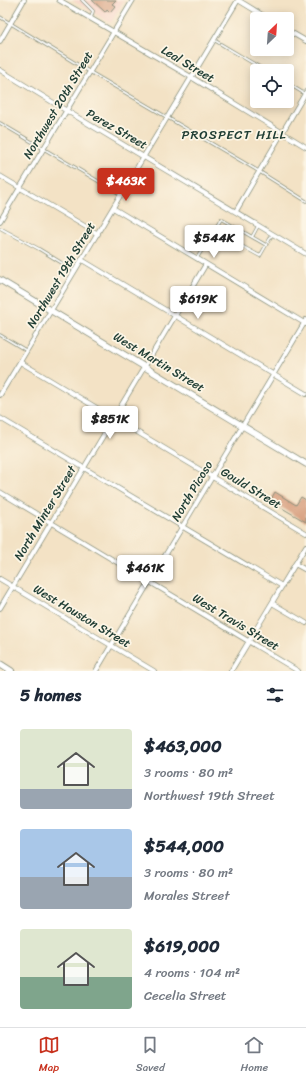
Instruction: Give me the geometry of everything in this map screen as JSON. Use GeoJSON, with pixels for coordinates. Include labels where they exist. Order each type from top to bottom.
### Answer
{"type":"FeatureCollection","features":[{"type":"Feature","properties":{"kind":"main road","name":"West Martin Street"},"geometry":{"type":"LineString","coordinates":[[0,280],[306,464]]}},
{"type":"Feature","properties":{"kind":"main road"},"geometry":{"type":"LineString","coordinates":[[0,664],[11,671]]}},
{"type":"Feature","properties":{"kind":"street"},"geometry":{"type":"LineString","coordinates":[[0,40],[24,0]]}},
{"type":"Feature","properties":{"kind":"street","name":"Leal Street"},"geometry":{"type":"LineString","coordinates":[[59,0],[306,147]]}},
{"type":"Feature","properties":{"kind":"street","name":"Northwest 20th Street"},"geometry":{"type":"LineString","coordinates":[[0,222],[133,0]]}},
{"type":"Feature","properties":{"kind":"street"},"geometry":{"type":"LineString","coordinates":[[238,0],[258,12]]}},
{"type":"Feature","properties":{"kind":"street","name":"Northwest 19th Street"},"geometry":{"type":"LineString","coordinates":[[0,395],[2,389],[27,351],[98,234],[238,0]]}},
{"type":"Feature","properties":{"kind":"street"},"geometry":{"type":"LineString","coordinates":[[294,34],[306,41]]}},
{"type":"Feature","properties":{"kind":"street","name":"Perez Street"},"geometry":{"type":"LineString","coordinates":[[0,70],[306,254]]}},
{"type":"Feature","properties":{"kind":"street"},"geometry":{"type":"LineString","coordinates":[[236,211],[306,94]]}},
{"type":"Feature","properties":{"kind":"street"},"geometry":{"type":"LineString","coordinates":[[0,176],[98,234]]}},
{"type":"Feature","properties":{"kind":"street"},"geometry":{"type":"LineString","coordinates":[[113,208],[306,322]]}},
{"type":"Feature","properties":{"kind":"street"},"geometry":{"type":"LineString","coordinates":[[82,260],[306,394]]}},
{"type":"Feature","properties":{"kind":"street","name":"North Minter Street"},"geometry":{"type":"LineString","coordinates":[[0,608],[206,264]]}},
{"type":"Feature","properties":{"kind":"street","name":"North Picoso"},"geometry":{"type":"LineString","coordinates":[[96,671],[306,322]]}},
{"type":"Feature","properties":{"kind":"street","name":"Gould Street"},"geometry":{"type":"LineString","coordinates":[[20,362],[306,533]]}},
{"type":"Feature","properties":{"kind":"street"},"geometry":{"type":"LineString","coordinates":[[0,418],[282,586]]}},
{"type":"Feature","properties":{"kind":"street","name":"West Travis Street"},"geometry":{"type":"LineString","coordinates":[[0,492],[298,671]]}},
{"type":"Feature","properties":{"kind":"street"},"geometry":{"type":"LineString","coordinates":[[231,671],[306,546]]}},
{"type":"Feature","properties":{"kind":"street"},"geometry":{"type":"LineString","coordinates":[[295,564],[306,570]]}},
{"type":"Feature","properties":{"kind":"street","name":"West Houston Street"},"geometry":{"type":"LineString","coordinates":[[0,579],[154,671]]}},
{"type":"Feature","properties":{"kind":"street"},"geometry":{"type":"LineString","coordinates":[[272,603],[306,624]]}},
{"type":"Feature","properties":{"kind":"lane"},"geometry":{"type":"LineString","coordinates":[[82,0],[93,11],[91,19]]}},
{"type":"Feature","properties":{"kind":"lane"},"geometry":{"type":"LineString","coordinates":[[0,17],[306,200]]}},
{"type":"Feature","properties":{"kind":"lane"},"geometry":{"type":"LineString","coordinates":[[214,40],[254,64]]}},
{"type":"Feature","properties":{"kind":"lane"},"geometry":{"type":"LineString","coordinates":[[294,87],[306,94]]}},
{"type":"Feature","properties":{"kind":"lane"},"geometry":{"type":"LineString","coordinates":[[0,123],[121,195]]}},
{"type":"Feature","properties":{"kind":"lane"},"geometry":{"type":"LineString","coordinates":[[196,258],[221,219],[266,245]]}},
{"type":"Feature","properties":{"kind":"lane"},"geometry":{"type":"LineString","coordinates":[[252,237],[258,225]]}},
{"type":"Feature","properties":{"kind":"lane"},"geometry":{"type":"LineString","coordinates":[[0,228],[75,271]]}},
{"type":"Feature","properties":{"kind":"lane"},"geometry":{"type":"LineString","coordinates":[[214,231],[260,256],[272,234]]}},
{"type":"Feature","properties":{"kind":"lane"},"geometry":{"type":"LineString","coordinates":[[0,335],[27,351]]}},
{"type":"Feature","properties":{"kind":"shaded area"},"geometry":{"type":"Polygon","coordinates":[[[72,0],[124,0],[111,23],[72,0]]]}},
{"type":"Feature","properties":{"kind":"building"},"geometry":{"type":"Polygon","coordinates":[[[92,0],[116,0],[112,4],[115,6],[110,12],[107,9],[105,12],[92,0]]]}},
{"type":"Feature","properties":{"kind":"building"},"geometry":{"type":"Polygon","coordinates":[[[275,492],[296,505],[301,497],[306,500],[306,522],[270,501],[275,492]]]}},
{"type":"Feature","properties":{"kind":"district","name":"PROSPECT HILL"},"geometry":{"type":"Point","coordinates":[234,134]}}]}
